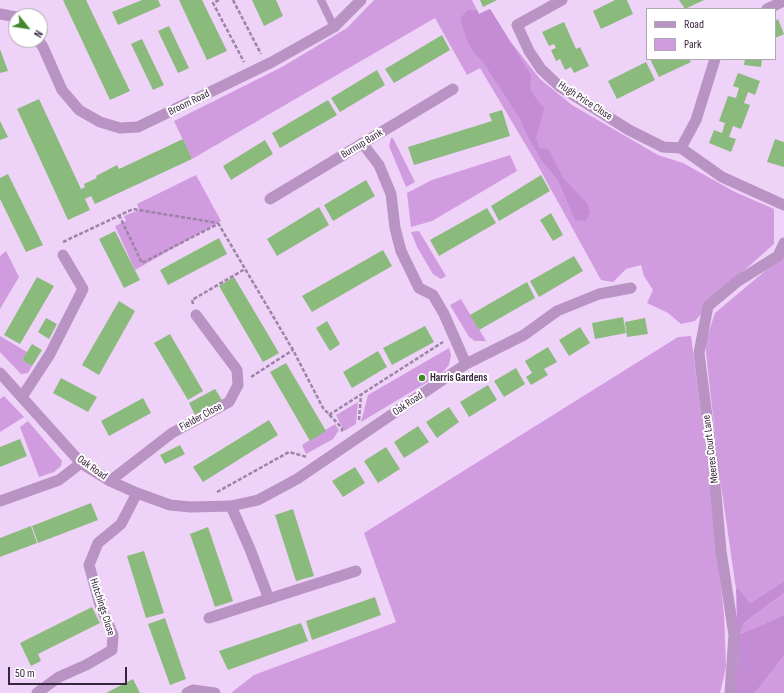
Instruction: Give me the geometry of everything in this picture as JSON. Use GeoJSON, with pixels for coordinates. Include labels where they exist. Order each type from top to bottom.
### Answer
{"type":"FeatureCollection","features":[{"type":"Feature","properties":{"kind":"street","name":"Broom Road"},"geometry":{"type":"LineString","coordinates":[[43,48],[62,90],[79,110],[100,122],[120,128],[138,128],[267,65],[334,27],[361,0]]}},
{"type":"Feature","properties":{"kind":"street","name":"Hugh Price Close"},"geometry":{"type":"LineString","coordinates":[[562,0],[517,25],[529,51],[542,69],[559,86],[629,130],[663,147],[681,148],[722,177],[784,205]]}},
{"type":"Feature","properties":{"kind":"street"},"geometry":{"type":"LineString","coordinates":[[769,8],[784,1]]}},
{"type":"Feature","properties":{"kind":"street"},"geometry":{"type":"LineString","coordinates":[[681,148],[696,120],[715,60]]}},
{"type":"Feature","properties":{"kind":"street","name":"Burnup Bank"},"geometry":{"type":"LineString","coordinates":[[270,199],[453,89]]}},
{"type":"Feature","properties":{"kind":"street"},"geometry":{"type":"LineString","coordinates":[[362,143],[379,165],[392,194],[396,228],[401,251],[419,288],[433,295],[444,314],[452,336],[466,364]]}},
{"type":"Feature","properties":{"kind":"street","name":"Meeres Court Lane"},"geometry":{"type":"LineString","coordinates":[[730,693],[734,635],[721,551],[714,472],[699,353],[708,306],[738,281],[778,256],[784,243]]}},
{"type":"Feature","properties":{"kind":"street"},"geometry":{"type":"LineString","coordinates":[[22,397],[50,354],[83,289],[63,255]]}},
{"type":"Feature","properties":{"kind":"street","name":"Oak Road"},"geometry":{"type":"LineString","coordinates":[[0,373],[81,463],[110,481],[137,493],[170,504],[191,507],[231,506],[258,500],[297,480],[466,364],[524,334],[557,311],[599,294],[631,288]]}},
{"type":"Feature","properties":{"kind":"street"},"geometry":{"type":"LineString","coordinates":[[196,315],[237,370],[238,385]]}},
{"type":"Feature","properties":{"kind":"street","name":"Fielder Close"},"geometry":{"type":"LineString","coordinates":[[110,481],[172,433],[229,402],[238,385]]}},
{"type":"Feature","properties":{"kind":"street"},"geometry":{"type":"LineString","coordinates":[[0,501],[59,480],[81,463]]}},
{"type":"Feature","properties":{"kind":"street","name":"Hutchings Close"},"geometry":{"type":"LineString","coordinates":[[37,693],[59,677],[86,665],[112,650],[113,635],[100,605],[89,565],[98,543],[121,524],[137,493]]}},
{"type":"Feature","properties":{"kind":"street"},"geometry":{"type":"LineString","coordinates":[[231,506],[250,549],[269,599]]}},
{"type":"Feature","properties":{"kind":"street"},"geometry":{"type":"LineString","coordinates":[[209,618],[356,571]]}},
{"type":"Feature","properties":{"kind":"street"},"geometry":{"type":"LineString","coordinates":[[187,693],[193,690],[215,693]]}},
{"type":"Feature","properties":{"kind":"lane"},"geometry":{"type":"LineString","coordinates":[[321,0],[334,27]]}},
{"type":"Feature","properties":{"kind":"path"},"geometry":{"type":"LineString","coordinates":[[219,0],[214,3],[249,73]]}},
{"type":"Feature","properties":{"kind":"path"},"geometry":{"type":"LineString","coordinates":[[233,0],[267,65]]}},
{"type":"Feature","properties":{"kind":"path"},"geometry":{"type":"LineString","coordinates":[[63,255],[63,242],[133,209],[218,223]]}},
{"type":"Feature","properties":{"kind":"path"},"geometry":{"type":"LineString","coordinates":[[119,215],[142,263],[218,223]]}},
{"type":"Feature","properties":{"kind":"path"},"geometry":{"type":"LineString","coordinates":[[218,223],[294,350],[323,408],[342,428],[344,448]]}},
{"type":"Feature","properties":{"kind":"path"},"geometry":{"type":"LineString","coordinates":[[196,315],[192,300],[245,269]]}},
{"type":"Feature","properties":{"kind":"path"},"geometry":{"type":"LineString","coordinates":[[329,415],[452,336]]}},
{"type":"Feature","properties":{"kind":"path"},"geometry":{"type":"LineString","coordinates":[[238,385],[294,350]]}},
{"type":"Feature","properties":{"kind":"path"},"geometry":{"type":"LineString","coordinates":[[358,437],[361,395]]}},
{"type":"Feature","properties":{"kind":"path"},"geometry":{"type":"LineString","coordinates":[[210,496],[289,452],[322,462]]}},
{"type":"Feature","properties":{"kind":"green space"},"geometry":{"type":"Polygon","coordinates":[[[374,0],[472,0],[479,14],[490,9],[510,41],[540,79],[572,105],[658,155],[683,163],[735,192],[774,209],[774,244],[721,291],[695,321],[681,324],[668,313],[647,303],[653,290],[644,276],[641,265],[626,269],[613,282],[601,280],[537,164],[480,68],[467,75],[435,18],[192,159],[174,121],[282,67],[347,28],[374,0]]]}},
{"type":"Feature","properties":{"kind":"green space"},"geometry":{"type":"Polygon","coordinates":[[[391,138],[393,138],[415,182],[406,187],[389,146],[391,138]]]}},
{"type":"Feature","properties":{"kind":"green space"},"geometry":{"type":"Polygon","coordinates":[[[510,155],[517,171],[432,221],[411,227],[407,193],[432,180],[510,155]]]}},
{"type":"Feature","properties":{"kind":"green space"},"geometry":{"type":"Polygon","coordinates":[[[196,175],[221,221],[135,270],[115,226],[126,221],[124,216],[139,210],[137,204],[196,175]]]}},
{"type":"Feature","properties":{"kind":"green space"},"geometry":{"type":"Polygon","coordinates":[[[419,231],[446,276],[441,279],[433,274],[417,247],[411,232],[419,231]]]}},
{"type":"Feature","properties":{"kind":"green space"},"geometry":{"type":"Polygon","coordinates":[[[6,251],[19,277],[0,309],[0,256],[6,251]]]}},
{"type":"Feature","properties":{"kind":"green space"},"geometry":{"type":"Polygon","coordinates":[[[784,255],[784,581],[750,603],[739,588],[736,589],[719,471],[705,343],[715,313],[784,255]]]}},
{"type":"Feature","properties":{"kind":"green space"},"geometry":{"type":"Polygon","coordinates":[[[461,299],[486,341],[475,341],[469,337],[450,305],[461,299]]]}},
{"type":"Feature","properties":{"kind":"green space"},"geometry":{"type":"Polygon","coordinates":[[[0,336],[27,352],[22,360],[32,366],[28,373],[21,374],[0,352],[0,336]]]}},
{"type":"Feature","properties":{"kind":"green space"},"geometry":{"type":"Polygon","coordinates":[[[691,336],[708,466],[724,615],[726,667],[720,693],[231,693],[254,675],[396,622],[364,533],[678,337],[691,336]]]}},
{"type":"Feature","properties":{"kind":"green space"},"geometry":{"type":"Polygon","coordinates":[[[449,348],[451,355],[449,365],[441,374],[361,422],[368,395],[449,348]]]}},
{"type":"Feature","properties":{"kind":"green space"},"geometry":{"type":"Polygon","coordinates":[[[4,396],[24,417],[0,432],[0,399],[4,396]]]}},
{"type":"Feature","properties":{"kind":"green space"},"geometry":{"type":"Polygon","coordinates":[[[358,402],[356,424],[344,431],[336,415],[358,402]]]}},
{"type":"Feature","properties":{"kind":"green space"},"geometry":{"type":"Polygon","coordinates":[[[28,421],[62,461],[61,466],[54,472],[39,477],[20,427],[28,421]]]}},
{"type":"Feature","properties":{"kind":"green space"},"geometry":{"type":"Polygon","coordinates":[[[335,424],[339,430],[333,439],[306,454],[302,445],[335,424]]]}},
{"type":"Feature","properties":{"kind":"green space"},"geometry":{"type":"Polygon","coordinates":[[[784,593],[784,615],[740,634],[745,622],[784,593]]]}},
{"type":"Feature","properties":{"kind":"green space"},"geometry":{"type":"Polygon","coordinates":[[[784,656],[784,693],[755,693],[784,656]]]}},
{"type":"Feature","properties":{"kind":"shaded area"},"geometry":{"type":"Polygon","coordinates":[[[490,9],[531,75],[530,90],[544,109],[536,138],[539,148],[548,149],[564,179],[587,203],[590,212],[586,221],[575,220],[558,180],[542,161],[528,137],[519,117],[483,62],[473,52],[465,35],[460,18],[468,10],[477,10],[479,14],[490,9]]]}},
{"type":"Feature","properties":{"kind":"shaded area"},"geometry":{"type":"Polygon","coordinates":[[[784,581],[784,593],[745,622],[740,634],[784,615],[784,656],[755,693],[732,693],[738,659],[736,589],[739,588],[750,603],[784,581]]]}},
{"type":"Feature","properties":{"kind":"building"},"geometry":{"type":"Polygon","coordinates":[[[63,0],[86,0],[130,91],[110,100],[63,0]]]}},
{"type":"Feature","properties":{"kind":"building"},"geometry":{"type":"Polygon","coordinates":[[[142,0],[158,0],[161,6],[118,25],[112,12],[142,0]]]}},
{"type":"Feature","properties":{"kind":"building"},"geometry":{"type":"Polygon","coordinates":[[[179,0],[202,0],[227,51],[207,60],[179,0]]]}},
{"type":"Feature","properties":{"kind":"building"},"geometry":{"type":"Polygon","coordinates":[[[252,0],[276,0],[283,16],[264,26],[252,0]]]}},
{"type":"Feature","properties":{"kind":"building"},"geometry":{"type":"Polygon","coordinates":[[[480,0],[497,0],[483,7],[480,0]]]}},
{"type":"Feature","properties":{"kind":"building"},"geometry":{"type":"Polygon","coordinates":[[[615,0],[627,0],[633,14],[601,29],[593,11],[615,0]]]}},
{"type":"Feature","properties":{"kind":"building"},"geometry":{"type":"Polygon","coordinates":[[[679,0],[704,0],[687,8],[684,8],[679,0]]]}},
{"type":"Feature","properties":{"kind":"building"},"geometry":{"type":"Polygon","coordinates":[[[778,19],[784,34],[776,38],[776,20],[778,19]]]}},
{"type":"Feature","properties":{"kind":"building"},"geometry":{"type":"Polygon","coordinates":[[[564,22],[576,49],[580,47],[589,66],[574,73],[571,67],[565,70],[560,59],[556,61],[551,50],[556,48],[554,44],[549,46],[542,32],[564,22]]]}},
{"type":"Feature","properties":{"kind":"building"},"geometry":{"type":"Polygon","coordinates":[[[169,26],[189,68],[178,73],[158,31],[169,26]]]}},
{"type":"Feature","properties":{"kind":"building"},"geometry":{"type":"Polygon","coordinates":[[[442,35],[450,50],[394,83],[385,69],[442,35]]]}},
{"type":"Feature","properties":{"kind":"building"},"geometry":{"type":"Polygon","coordinates":[[[142,39],[164,85],[153,90],[131,44],[142,39]]]}},
{"type":"Feature","properties":{"kind":"building"},"geometry":{"type":"Polygon","coordinates":[[[0,49],[8,71],[0,73],[0,49]]]}},
{"type":"Feature","properties":{"kind":"building"},"geometry":{"type":"Polygon","coordinates":[[[650,60],[690,60],[691,62],[659,77],[650,60]]]}},
{"type":"Feature","properties":{"kind":"building"},"geometry":{"type":"Polygon","coordinates":[[[745,60],[762,60],[761,67],[744,65],[745,60]]]}},
{"type":"Feature","properties":{"kind":"building"},"geometry":{"type":"Polygon","coordinates":[[[646,62],[655,80],[617,99],[608,81],[646,62]]]}},
{"type":"Feature","properties":{"kind":"building"},"geometry":{"type":"Polygon","coordinates":[[[377,70],[385,85],[340,112],[331,98],[377,70]]]}},
{"type":"Feature","properties":{"kind":"building"},"geometry":{"type":"Polygon","coordinates":[[[738,73],[760,81],[755,95],[748,92],[744,103],[750,105],[741,129],[733,126],[729,137],[736,139],[731,152],[709,143],[714,130],[722,133],[725,123],[719,121],[728,96],[736,98],[739,88],[733,86],[738,73]]]}},
{"type":"Feature","properties":{"kind":"building"},"geometry":{"type":"Polygon","coordinates":[[[39,99],[81,189],[85,187],[84,184],[97,178],[96,176],[117,165],[119,169],[183,139],[192,159],[95,204],[91,196],[85,199],[90,210],[68,220],[17,109],[39,99]]]}},
{"type":"Feature","properties":{"kind":"building"},"geometry":{"type":"Polygon","coordinates":[[[328,100],[337,115],[280,148],[272,133],[328,100]]]}},
{"type":"Feature","properties":{"kind":"building"},"geometry":{"type":"Polygon","coordinates":[[[502,110],[510,136],[414,165],[408,147],[492,121],[489,114],[502,110]]]}},
{"type":"Feature","properties":{"kind":"building"},"geometry":{"type":"Polygon","coordinates":[[[0,121],[8,137],[0,140],[0,121]]]}},
{"type":"Feature","properties":{"kind":"building"},"geometry":{"type":"Polygon","coordinates":[[[775,139],[784,142],[784,167],[767,162],[775,139]]]}},
{"type":"Feature","properties":{"kind":"building"},"geometry":{"type":"Polygon","coordinates":[[[265,140],[273,154],[231,180],[223,166],[265,140]]]}},
{"type":"Feature","properties":{"kind":"building"},"geometry":{"type":"Polygon","coordinates":[[[8,174],[43,245],[26,252],[0,199],[0,178],[8,174]]]}},
{"type":"Feature","properties":{"kind":"building"},"geometry":{"type":"Polygon","coordinates":[[[541,175],[550,191],[499,221],[491,206],[541,175]]]}},
{"type":"Feature","properties":{"kind":"building"},"geometry":{"type":"Polygon","coordinates":[[[366,180],[375,196],[333,221],[324,205],[366,180]]]}},
{"type":"Feature","properties":{"kind":"building"},"geometry":{"type":"Polygon","coordinates":[[[319,207],[329,225],[277,256],[267,239],[319,207]]]}},
{"type":"Feature","properties":{"kind":"building"},"geometry":{"type":"Polygon","coordinates":[[[487,208],[496,223],[439,256],[430,240],[487,208]]]}},
{"type":"Feature","properties":{"kind":"building"},"geometry":{"type":"Polygon","coordinates":[[[551,213],[563,235],[553,241],[540,220],[551,213]]]}},
{"type":"Feature","properties":{"kind":"building"},"geometry":{"type":"Polygon","coordinates":[[[115,231],[140,280],[124,288],[99,239],[115,231]]]}},
{"type":"Feature","properties":{"kind":"building"},"geometry":{"type":"Polygon","coordinates":[[[219,238],[227,254],[168,285],[160,270],[219,238]]]}},
{"type":"Feature","properties":{"kind":"building"},"geometry":{"type":"Polygon","coordinates":[[[383,250],[392,266],[312,312],[302,296],[383,250]]]}},
{"type":"Feature","properties":{"kind":"building"},"geometry":{"type":"Polygon","coordinates":[[[574,256],[583,271],[539,297],[530,281],[574,256]]]}},
{"type":"Feature","properties":{"kind":"building"},"geometry":{"type":"Polygon","coordinates":[[[37,277],[54,286],[20,344],[4,335],[37,277]]]}},
{"type":"Feature","properties":{"kind":"building"},"geometry":{"type":"Polygon","coordinates":[[[234,277],[279,353],[263,362],[219,286],[234,277]]]}},
{"type":"Feature","properties":{"kind":"building"},"geometry":{"type":"Polygon","coordinates":[[[527,282],[535,298],[479,330],[470,315],[527,282]]]}},
{"type":"Feature","properties":{"kind":"building"},"geometry":{"type":"Polygon","coordinates":[[[119,301],[135,311],[99,375],[82,365],[119,301]]]}},
{"type":"Feature","properties":{"kind":"building"},"geometry":{"type":"Polygon","coordinates":[[[623,317],[626,333],[595,339],[592,323],[623,317]]]}},
{"type":"Feature","properties":{"kind":"building"},"geometry":{"type":"Polygon","coordinates":[[[46,318],[57,324],[49,339],[38,332],[46,318]]]}},
{"type":"Feature","properties":{"kind":"building"},"geometry":{"type":"Polygon","coordinates":[[[645,318],[648,334],[627,337],[625,322],[645,318]]]}},
{"type":"Feature","properties":{"kind":"building"},"geometry":{"type":"Polygon","coordinates":[[[327,321],[340,344],[330,351],[316,328],[327,321]]]}},
{"type":"Feature","properties":{"kind":"building"},"geometry":{"type":"Polygon","coordinates":[[[425,326],[434,342],[392,365],[383,348],[425,326]]]}},
{"type":"Feature","properties":{"kind":"building"},"geometry":{"type":"Polygon","coordinates":[[[580,327],[590,343],[569,356],[559,340],[580,327]]]}},
{"type":"Feature","properties":{"kind":"building"},"geometry":{"type":"Polygon","coordinates":[[[170,334],[203,391],[188,400],[154,343],[170,334]]]}},
{"type":"Feature","properties":{"kind":"building"},"geometry":{"type":"Polygon","coordinates":[[[32,344],[42,350],[32,366],[22,360],[32,344]]]}},
{"type":"Feature","properties":{"kind":"building"},"geometry":{"type":"Polygon","coordinates":[[[548,347],[557,362],[544,369],[548,375],[531,385],[526,377],[532,373],[525,361],[548,347]]]}},
{"type":"Feature","properties":{"kind":"building"},"geometry":{"type":"Polygon","coordinates":[[[378,351],[387,367],[352,388],[343,372],[378,351]]]}},
{"type":"Feature","properties":{"kind":"building"},"geometry":{"type":"Polygon","coordinates":[[[286,363],[326,431],[310,441],[270,372],[286,363]]]}},
{"type":"Feature","properties":{"kind":"building"},"geometry":{"type":"Polygon","coordinates":[[[516,368],[525,384],[504,397],[494,381],[516,368]]]}},
{"type":"Feature","properties":{"kind":"building"},"geometry":{"type":"Polygon","coordinates":[[[61,378],[97,397],[88,412],[53,393],[61,378]]]}},
{"type":"Feature","properties":{"kind":"building"},"geometry":{"type":"Polygon","coordinates":[[[488,385],[497,400],[469,417],[460,402],[488,385]]]}},
{"type":"Feature","properties":{"kind":"building"},"geometry":{"type":"Polygon","coordinates":[[[215,389],[222,400],[195,415],[189,403],[215,389]]]}},
{"type":"Feature","properties":{"kind":"building"},"geometry":{"type":"Polygon","coordinates":[[[143,398],[151,413],[109,436],[101,421],[143,398]]]}},
{"type":"Feature","properties":{"kind":"building"},"geometry":{"type":"Polygon","coordinates":[[[449,407],[459,422],[437,438],[426,422],[449,407]]]}},
{"type":"Feature","properties":{"kind":"building"},"geometry":{"type":"Polygon","coordinates":[[[269,420],[278,435],[203,482],[193,467],[269,420]]]}},
{"type":"Feature","properties":{"kind":"building"},"geometry":{"type":"Polygon","coordinates":[[[418,426],[429,442],[404,458],[394,442],[418,426]]]}},
{"type":"Feature","properties":{"kind":"building"},"geometry":{"type":"Polygon","coordinates":[[[20,439],[27,456],[0,467],[0,447],[20,439]]]}},
{"type":"Feature","properties":{"kind":"building"},"geometry":{"type":"Polygon","coordinates":[[[180,445],[185,454],[165,464],[160,455],[180,445]]]}},
{"type":"Feature","properties":{"kind":"building"},"geometry":{"type":"Polygon","coordinates":[[[386,447],[400,469],[378,483],[364,461],[386,447]]]}},
{"type":"Feature","properties":{"kind":"building"},"geometry":{"type":"Polygon","coordinates":[[[355,467],[365,483],[343,497],[332,481],[355,467]]]}},
{"type":"Feature","properties":{"kind":"building"},"geometry":{"type":"Polygon","coordinates":[[[91,503],[98,520],[38,543],[32,526],[91,503]]]}},
{"type":"Feature","properties":{"kind":"building"},"geometry":{"type":"Polygon","coordinates":[[[293,509],[314,576],[296,581],[275,515],[293,509]]]}},
{"type":"Feature","properties":{"kind":"building"},"geometry":{"type":"Polygon","coordinates":[[[31,526],[37,543],[0,557],[0,538],[31,526]]]}},
{"type":"Feature","properties":{"kind":"building"},"geometry":{"type":"Polygon","coordinates":[[[208,527],[233,601],[215,607],[190,534],[208,527]]]}},
{"type":"Feature","properties":{"kind":"building"},"geometry":{"type":"Polygon","coordinates":[[[144,551],[164,613],[146,618],[127,556],[144,551]]]}},
{"type":"Feature","properties":{"kind":"building"},"geometry":{"type":"Polygon","coordinates":[[[375,597],[381,615],[312,640],[306,621],[375,597]]]}},
{"type":"Feature","properties":{"kind":"building"},"geometry":{"type":"Polygon","coordinates":[[[92,607],[100,623],[38,654],[41,661],[31,666],[20,643],[92,607]]]}},
{"type":"Feature","properties":{"kind":"building"},"geometry":{"type":"Polygon","coordinates":[[[165,618],[186,679],[170,685],[148,624],[165,618]]]}},
{"type":"Feature","properties":{"kind":"building"},"geometry":{"type":"Polygon","coordinates":[[[301,623],[308,641],[228,670],[219,651],[301,623]]]}},
{"type":"Feature","properties":{"kind":"building"},"geometry":{"type":"Polygon","coordinates":[[[133,679],[140,693],[106,693],[133,679]]]}},
{"type":"Feature","properties":{"kind":"place","name":"Harris Gardens"},"geometry":{"type":"Point","coordinates":[422,378]}}]}
